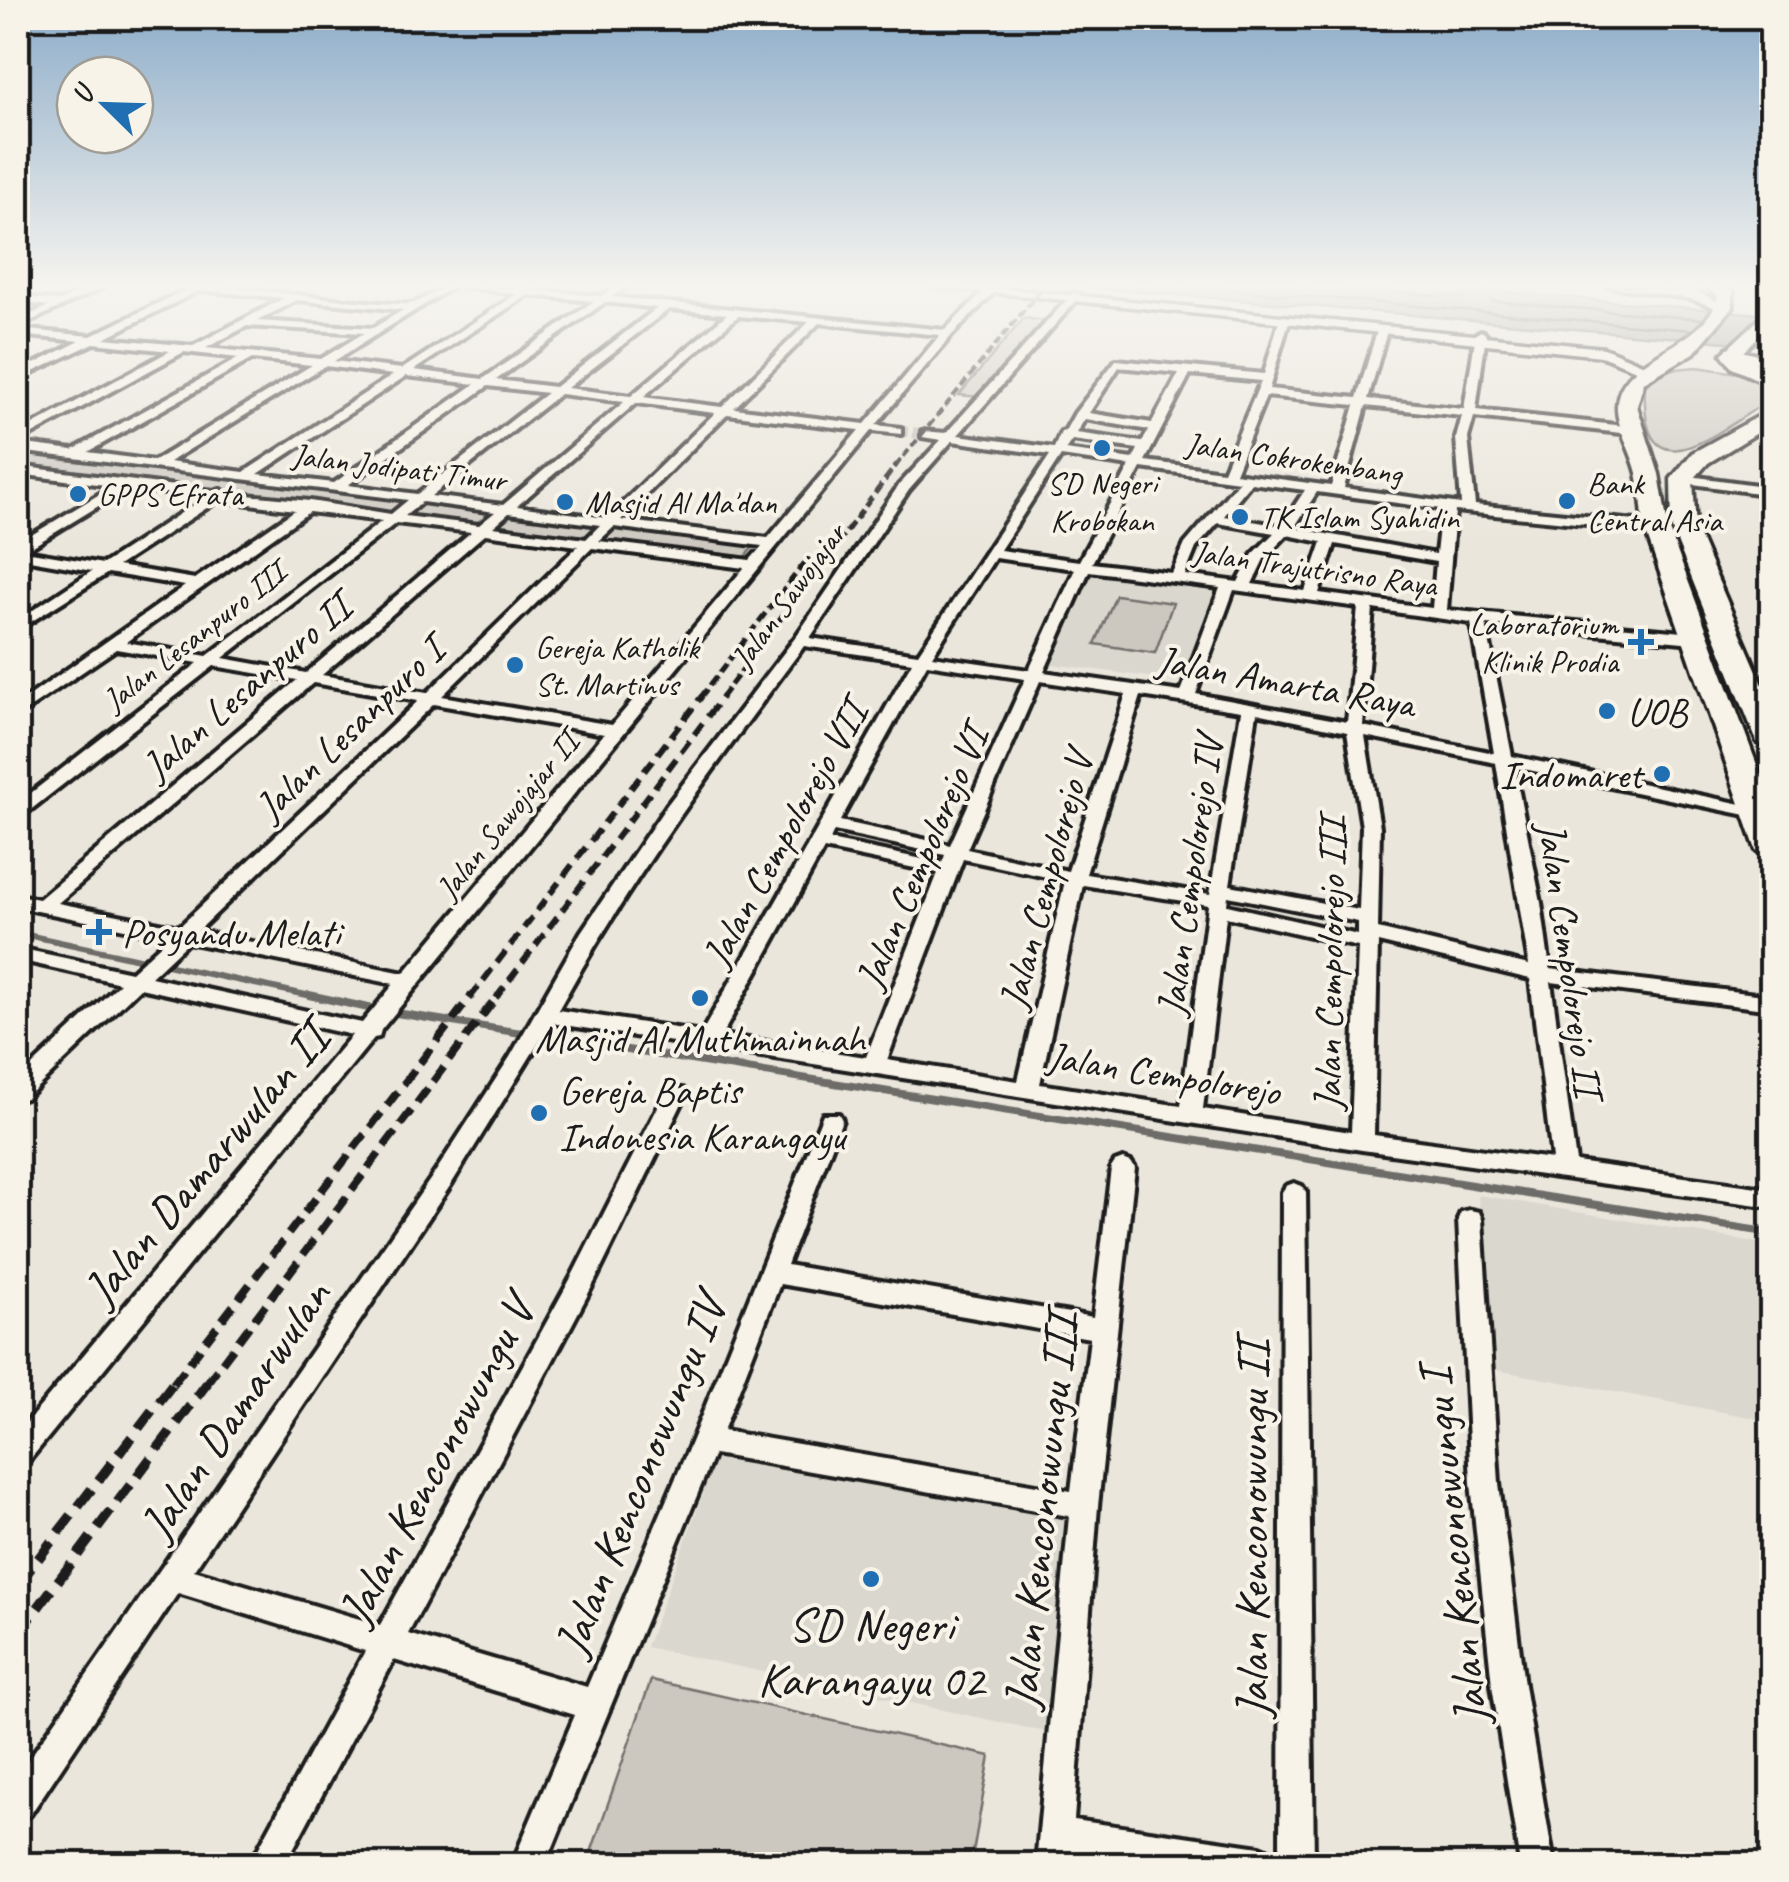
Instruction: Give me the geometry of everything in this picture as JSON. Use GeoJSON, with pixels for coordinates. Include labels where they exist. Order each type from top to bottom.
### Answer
{"type":"FeatureCollection","features":[{"type":"Feature","properties":{"kind":"highway"},"geometry":{"type":"LineString","coordinates":[[1641,374],[1635,380],[1627,406],[1650,482],[1656,527],[1772,850]]}},
{"type":"Feature","properties":{"kind":"highway"},"geometry":{"type":"LineString","coordinates":[[1772,415],[1700,458],[1682,478],[1684,529],[1772,742]]}},
{"type":"Feature","properties":{"kind":"highway"},"geometry":{"type":"LineString","coordinates":[[1635,440],[1673,459],[1700,458]]}},
{"type":"Feature","properties":{"kind":"street"},"geometry":{"type":"LineString","coordinates":[[18,438],[141,374]]}},
{"type":"Feature","properties":{"kind":"street"},"geometry":{"type":"LineString","coordinates":[[18,488],[218,374]]}},
{"type":"Feature","properties":{"kind":"street"},"geometry":{"type":"LineString","coordinates":[[18,552],[305,374]]}},
{"type":"Feature","properties":{"kind":"street"},"geometry":{"type":"LineString","coordinates":[[18,626],[399,374]]}},
{"type":"Feature","properties":{"kind":"street"},"geometry":{"type":"LineString","coordinates":[[419,374],[897,431]]}},
{"type":"Feature","properties":{"kind":"street"},"geometry":{"type":"LineString","coordinates":[[18,712],[498,374]]}},
{"type":"Feature","properties":{"kind":"street","name":"Jalan Lesanpuro III"},"geometry":{"type":"LineString","coordinates":[[18,811],[579,374]]}},
{"type":"Feature","properties":{"kind":"street","name":"Jalan Lesanpuro II"},"geometry":{"type":"LineString","coordinates":[[42,906],[664,374]]}},
{"type":"Feature","properties":{"kind":"street","name":"Jalan Lesanpuro I"},"geometry":{"type":"LineString","coordinates":[[18,1092],[431,698],[762,374]]}},
{"type":"Feature","properties":{"kind":"street","name":"Jalan Sawojajar II"},"geometry":{"type":"LineString","coordinates":[[382,1018],[913,374]]}},
{"type":"Feature","properties":{"kind":"street","name":"Jalan Sawojajar"},"geometry":{"type":"LineString","coordinates":[[519,1060],[591,932],[673,809],[800,641],[904,488],[1005,374]]}},
{"type":"Feature","properties":{"kind":"street","name":"Jalan Cempolorejo VII"},"geometry":{"type":"LineString","coordinates":[[707,1042],[922,659],[1065,435],[1111,374]]}},
{"type":"Feature","properties":{"kind":"street","name":"Jalan Cempolorejo VI"},"geometry":{"type":"LineString","coordinates":[[874,1066],[952,861],[1085,563],[1184,374]]}},
{"type":"Feature","properties":{"kind":"street"},"geometry":{"type":"LineString","coordinates":[[1225,374],[1268,378]]}},
{"type":"Feature","properties":{"kind":"street"},"geometry":{"type":"LineString","coordinates":[[1227,476],[1269,374]]}},
{"type":"Feature","properties":{"kind":"street"},"geometry":{"type":"LineString","coordinates":[[1336,492],[1370,374]]}},
{"type":"Feature","properties":{"kind":"street"},"geometry":{"type":"LineString","coordinates":[[1471,509],[1466,502],[1462,438],[1475,374]]}},
{"type":"Feature","properties":{"kind":"street","name":"Jalan Cokrokembang"},"geometry":{"type":"LineString","coordinates":[[1262,392],[1469,414],[1635,440]]}},
{"type":"Feature","properties":{"kind":"street"},"geometry":{"type":"LineString","coordinates":[[1079,415],[1158,428]]}},
{"type":"Feature","properties":{"kind":"street","name":"Jalan Cokrokembang"},"geometry":{"type":"LineString","coordinates":[[926,434],[1452,507],[1656,527]]}},
{"type":"Feature","properties":{"kind":"street"},"geometry":{"type":"LineString","coordinates":[[1065,435],[1148,446]]}},
{"type":"Feature","properties":{"kind":"street","name":"Jalan Jodipati Timur"},"geometry":{"type":"LineString","coordinates":[[18,447],[337,486],[407,508],[602,533],[773,543]]}},
{"type":"Feature","properties":{"kind":"street"},"geometry":{"type":"LineString","coordinates":[[18,470],[216,495],[494,518],[602,533],[754,565]]}},
{"type":"Feature","properties":{"kind":"street"},"geometry":{"type":"LineString","coordinates":[[1682,478],[1772,491]]}},
{"type":"Feature","properties":{"kind":"street"},"geometry":{"type":"LineString","coordinates":[[1178,575],[1190,546],[1248,479]]}},
{"type":"Feature","properties":{"kind":"street"},"geometry":{"type":"LineString","coordinates":[[1187,697],[1237,584],[1284,531],[1312,489]]}},
{"type":"Feature","properties":{"kind":"street"},"geometry":{"type":"LineString","coordinates":[[1439,614],[1446,511],[1452,507]]}},
{"type":"Feature","properties":{"kind":"street"},"geometry":{"type":"LineString","coordinates":[[1213,518],[1442,559]]}},
{"type":"Feature","properties":{"kind":"street"},"geometry":{"type":"LineString","coordinates":[[1310,595],[1330,539]]}},
{"type":"Feature","properties":{"kind":"street"},"geometry":{"type":"LineString","coordinates":[[18,552],[198,584]]}},
{"type":"Feature","properties":{"kind":"street","name":"Jalan Trajutrisno Raya"},"geometry":{"type":"LineString","coordinates":[[989,553],[1178,575],[1478,619],[1694,638]]}},
{"type":"Feature","properties":{"kind":"street","name":"Jalan Cempolorejo III"},"geometry":{"type":"LineString","coordinates":[[1362,1142],[1371,827],[1355,727],[1366,602]]}},
{"type":"Feature","properties":{"kind":"street","name":"Jalan Cempolorejo II"},"geometry":{"type":"LineString","coordinates":[[1478,619],[1508,760],[1566,1168]]}},
{"type":"Feature","properties":{"kind":"street","name":"Jalan Amarta Raya"},"geometry":{"type":"LineString","coordinates":[[800,641],[1250,707],[1756,812]]}},
{"type":"Feature","properties":{"kind":"street"},"geometry":{"type":"LineString","coordinates":[[112,644],[619,731]]}},
{"type":"Feature","properties":{"kind":"street","name":"Jalan Cempolorejo V"},"geometry":{"type":"LineString","coordinates":[[1026,1090],[1075,878],[1134,689]]}},
{"type":"Feature","properties":{"kind":"street","name":"Jalan Cempolorejo IV"},"geometry":{"type":"LineString","coordinates":[[1191,1115],[1218,900],[1250,707]]}},
{"type":"Feature","properties":{"kind":"street"},"geometry":{"type":"LineString","coordinates":[[830,825],[908,852]]}},
{"type":"Feature","properties":{"kind":"street"},"geometry":{"type":"LineString","coordinates":[[820,844],[908,852],[1218,900],[1368,931],[1538,974],[1772,1003]]}},
{"type":"Feature","properties":{"kind":"street"},"geometry":{"type":"LineString","coordinates":[[18,901],[412,981]]}},
{"type":"Feature","properties":{"kind":"street"},"geometry":{"type":"LineString","coordinates":[[18,954],[382,1018]]}},
{"type":"Feature","properties":{"kind":"street","name":"Jalan Damarwulan II"},"geometry":{"type":"LineString","coordinates":[[18,1454],[382,1018]]}},
{"type":"Feature","properties":{"kind":"street","name":"Jalan Cempolorejo"},"geometry":{"type":"LineString","coordinates":[[544,1018],[1362,1142],[1772,1198]]}},
{"type":"Feature","properties":{"kind":"street","name":"Jalan Damarwulan"},"geometry":{"type":"LineString","coordinates":[[18,1803],[175,1578],[519,1060]]}},
{"type":"Feature","properties":{"kind":"street","name":"Jalan Kenconowungu V"},"geometry":{"type":"LineString","coordinates":[[267,1864],[582,1281],[675,1095]]}},
{"type":"Feature","properties":{"kind":"street","name":"Jalan Kenconowungu IV"},"geometry":{"type":"LineString","coordinates":[[529,1864],[706,1440],[830,1120]]}},
{"type":"Feature","properties":{"kind":"street","name":"Jalan Kenconowungu III"},"geometry":{"type":"LineString","coordinates":[[1053,1849],[1102,1329],[1123,1168]]}},
{"type":"Feature","properties":{"kind":"street","name":"Jalan Kenconowungu II"},"geometry":{"type":"LineString","coordinates":[[1294,1192],[1298,1864]]}},
{"type":"Feature","properties":{"kind":"street","name":"Jalan Kenconowungu I"},"geometry":{"type":"LineString","coordinates":[[1470,1219],[1485,1483],[1508,1685],[1537,1864]]}},
{"type":"Feature","properties":{"kind":"street"},"geometry":{"type":"LineString","coordinates":[[770,1272],[1102,1329]]}},
{"type":"Feature","properties":{"kind":"street"},"geometry":{"type":"LineString","coordinates":[[706,1440],[1084,1506]]}},
{"type":"Feature","properties":{"kind":"street"},"geometry":{"type":"LineString","coordinates":[[175,1578],[593,1705]]}},
{"type":"Feature","properties":{"kind":"street"},"geometry":{"type":"LineString","coordinates":[[1053,1849],[1260,1864]]}},
{"type":"Feature","properties":{"kind":"shaded area"},"geometry":{"type":"Polygon","coordinates":[[[977,374],[998,374],[978,397],[959,395],[977,374]]]}},
{"type":"Feature","properties":{"kind":"shaded area"},"geometry":{"type":"Polygon","coordinates":[[[1660,374],[1743,374],[1771,391],[1771,399],[1707,439],[1686,448],[1669,449],[1655,441],[1647,421],[1645,386],[1660,374]]]}},
{"type":"Feature","properties":{"kind":"shaded area"},"geometry":{"type":"Polygon","coordinates":[[[18,451],[756,543],[743,560],[18,468],[18,451]]]}},
{"type":"Feature","properties":{"kind":"shaded area"},"geometry":{"type":"Polygon","coordinates":[[[1088,565],[1221,583],[1186,682],[1045,663],[1088,565]]]}},
{"type":"Feature","properties":{"kind":"shaded area"},"geometry":{"type":"Polygon","coordinates":[[[1116,595],[1173,603],[1155,653],[1095,644],[1116,595]]]}},
{"type":"Feature","properties":{"kind":"shaded area"},"geometry":{"type":"Polygon","coordinates":[[[1478,1195],[1771,1245],[1771,1421],[1491,1369],[1478,1195]]]}},
{"type":"Feature","properties":{"kind":"shaded area","name":"SD Negeri Karangayu 02"},"geometry":{"type":"Polygon","coordinates":[[[720,1448],[1081,1511],[1051,1733],[646,1647],[720,1448]]]}},
{"type":"Feature","properties":{"kind":"shaded area"},"geometry":{"type":"Polygon","coordinates":[[[651,1680],[990,1756],[971,1864],[587,1864],[651,1680]]]}},
{"type":"Feature","properties":{"kind":"waterway"},"geometry":{"type":"LineString","coordinates":[[18,933],[320,998]]}},
{"type":"Feature","properties":{"kind":"waterway"},"geometry":{"type":"LineString","coordinates":[[309,995],[378,1010]]}},
{"type":"Feature","properties":{"kind":"waterway"},"geometry":{"type":"LineString","coordinates":[[390,1012],[1772,1233]]}},
{"type":"Feature","properties":{"kind":"tunnel"},"geometry":{"type":"LineString","coordinates":[[897,431],[926,434]]}},
{"type":"Feature","properties":{"kind":"railway"},"geometry":{"type":"LineString","coordinates":[[895,467],[972,374]]}},
{"type":"Feature","properties":{"kind":"railway"},"geometry":{"type":"LineString","coordinates":[[721,698],[897,464]]}},
{"type":"Feature","properties":{"kind":"railway"},"geometry":{"type":"LineString","coordinates":[[700,698],[809,557]]}},
{"type":"Feature","properties":{"kind":"railway"},"geometry":{"type":"LineString","coordinates":[[470,998],[702,696]]}},
{"type":"Feature","properties":{"kind":"railway"},"geometry":{"type":"LineString","coordinates":[[496,998],[723,696]]}},
{"type":"Feature","properties":{"kind":"railway"},"geometry":{"type":"LineString","coordinates":[[173,1384],[472,995]]}},
{"type":"Feature","properties":{"kind":"railway"},"geometry":{"type":"LineString","coordinates":[[206,1384],[498,995]]}},
{"type":"Feature","properties":{"kind":"railway"},"geometry":{"type":"LineString","coordinates":[[18,1585],[174,1382]]}},
{"type":"Feature","properties":{"kind":"railway"},"geometry":{"type":"LineString","coordinates":[[18,1634],[208,1382]]}},
{"type":"Feature","properties":{"kind":"place","name":"SD Negeri Krobokan"},"geometry":{"type":"Point","coordinates":[1102,448]}},
{"type":"Feature","properties":{"kind":"place","name":"GPPS Efrata"},"geometry":{"type":"Point","coordinates":[78,494]}},
{"type":"Feature","properties":{"kind":"place","name":"Bank Central Asia"},"geometry":{"type":"Point","coordinates":[1567,501]}},
{"type":"Feature","properties":{"kind":"place","name":"Masjid Al Ma'dan"},"geometry":{"type":"Point","coordinates":[565,502]}},
{"type":"Feature","properties":{"kind":"place","name":"TK Islam Syahidin"},"geometry":{"type":"Point","coordinates":[1240,517]}},
{"type":"Feature","properties":{"kind":"place","name":"Laboratorium Klinik Prodia"},"geometry":{"type":"Point","coordinates":[1641,642]}},
{"type":"Feature","properties":{"kind":"place","name":"Gereja Katholik St. Martinus"},"geometry":{"type":"Point","coordinates":[515,665]}},
{"type":"Feature","properties":{"kind":"place","name":"UOB"},"geometry":{"type":"Point","coordinates":[1607,711]}},
{"type":"Feature","properties":{"kind":"place","name":"Indomaret"},"geometry":{"type":"Point","coordinates":[1662,774]}},
{"type":"Feature","properties":{"kind":"place","name":"Posyandu Melati"},"geometry":{"type":"Point","coordinates":[99,932]}},
{"type":"Feature","properties":{"kind":"place","name":"Masjid Al Muthmainnah"},"geometry":{"type":"Point","coordinates":[700,998]}},
{"type":"Feature","properties":{"kind":"place","name":"Gereja Baptis Indonesia Karangayu"},"geometry":{"type":"Point","coordinates":[539,1113]}},
{"type":"Feature","properties":{"kind":"place","name":"SD Negeri Karangayu 02"},"geometry":{"type":"Point","coordinates":[871,1579]}}]}
